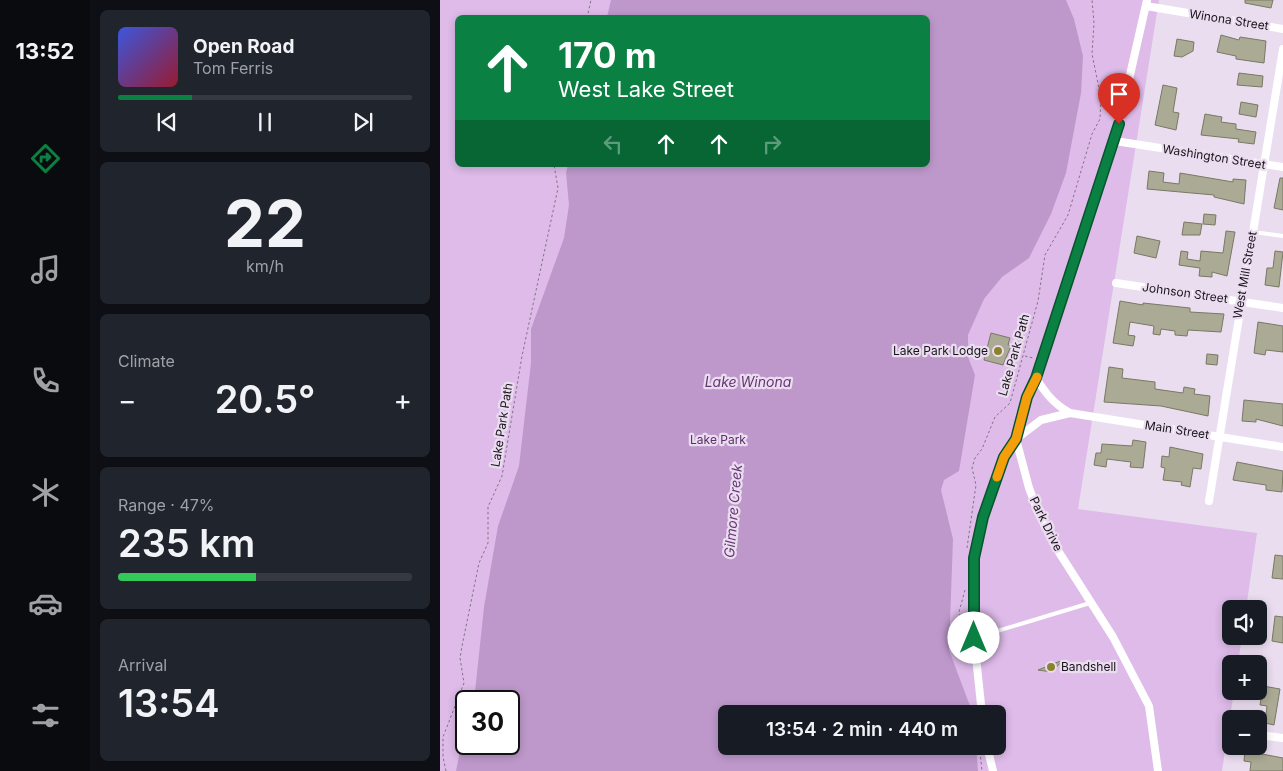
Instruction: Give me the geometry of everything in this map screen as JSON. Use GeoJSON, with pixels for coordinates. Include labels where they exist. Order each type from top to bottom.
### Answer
{"type":"FeatureCollection","features":[{"type":"Feature","properties":{"kind":"street","name":"Winona Street"},"geometry":{"type":"LineString","coordinates":[[1147,3],[1283,29]]}},
{"type":"Feature","properties":{"kind":"street"},"geometry":{"type":"LineString","coordinates":[[981,705],[974,638],[974,558],[983,517],[1004,457],[1016,439],[1027,397],[1036,378],[1115,142],[1147,3]]}},
{"type":"Feature","properties":{"kind":"street","name":"West Mill Street"},"geometry":{"type":"LineString","coordinates":[[1209,501],[1264,164],[1279,96],[1283,50]]}},
{"type":"Feature","properties":{"kind":"street","name":"Washington Street"},"geometry":{"type":"LineString","coordinates":[[1115,142],[1283,167]]}},
{"type":"Feature","properties":{"kind":"street","name":"Johnson Street"},"geometry":{"type":"LineString","coordinates":[[1116,283],[1283,308]]}},
{"type":"Feature","properties":{"kind":"street","name":"Main Street"},"geometry":{"type":"LineString","coordinates":[[1036,378],[1045,393],[1057,406],[1070,413],[1283,447]]}},
{"type":"Feature","properties":{"kind":"street","name":"Main Street"},"geometry":{"type":"LineString","coordinates":[[1016,439],[1041,420],[1070,413]]}},
{"type":"Feature","properties":{"kind":"street","name":"Park Drive"},"geometry":{"type":"LineString","coordinates":[[1016,439],[1029,488],[1039,514],[1055,546],[1090,603],[1114,636],[1148,706],[1158,771]]}},
{"type":"Feature","properties":{"kind":"street"},"geometry":{"type":"LineString","coordinates":[[1267,736],[1283,738]]}},
{"type":"Feature","properties":{"kind":"street"},"geometry":{"type":"LineString","coordinates":[[990,755],[993,771]]}},
{"type":"Feature","properties":{"kind":"lane"},"geometry":{"type":"LineString","coordinates":[[1253,232],[1283,236]]}},
{"type":"Feature","properties":{"kind":"lane"},"geometry":{"type":"LineString","coordinates":[[974,638],[1090,603]]}},
{"type":"Feature","properties":{"kind":"path"},"geometry":{"type":"LineString","coordinates":[[588,15],[591,0]]}},
{"type":"Feature","properties":{"kind":"path","name":"Lake Park Path"},"geometry":{"type":"LineString","coordinates":[[967,556],[976,485],[972,468],[995,417],[1010,403],[1038,301],[1045,255],[1068,215],[1092,134],[1098,124],[1102,109],[1092,54],[1094,23],[1092,0]]}},
{"type":"Feature","properties":{"kind":"path","name":"Lake Park Path"},"geometry":{"type":"LineString","coordinates":[[446,771],[443,757],[443,737],[464,683],[460,658],[463,637],[479,563],[488,543],[488,507],[502,476],[522,356],[558,188],[554,167]]}},
{"type":"Feature","properties":{"kind":"path"},"geometry":{"type":"LineString","coordinates":[[1024,355],[1041,361]]}},
{"type":"Feature","properties":{"kind":"path"},"geometry":{"type":"LineString","coordinates":[[966,588],[959,612],[966,637]]}},
{"type":"Feature","properties":{"kind":"path"},"geometry":{"type":"LineString","coordinates":[[980,755],[982,771]]}},
{"type":"Feature","properties":{"kind":"green space","name":"Lake Winona"},"geometry":{"type":"Polygon","coordinates":[[[440,0],[1159,0],[1078,509],[1257,533],[1247,600],[1222,600],[1222,645],[1241,645],[1239,655],[1222,655],[1222,700],[1233,700],[1231,710],[1222,710],[1222,755],[1224,755],[1222,771],[440,771],[440,0]]]}},
{"type":"Feature","properties":{"kind":"water","name":"Lake Winona"},"geometry":{"type":"Polygon","coordinates":[[[611,0],[1066,0],[1074,19],[1083,56],[1081,93],[1066,173],[1051,214],[1029,258],[1002,277],[984,299],[968,335],[968,357],[975,375],[959,471],[944,480],[941,490],[953,539],[949,650],[970,705],[718,705],[718,755],[977,755],[978,771],[456,771],[459,755],[520,755],[520,690],[475,690],[484,607],[498,526],[519,466],[531,363],[531,329],[564,238],[569,205],[566,173],[568,167],[930,167],[930,15],[607,15],[611,0]]]}},
{"type":"Feature","properties":{"kind":"building"},"geometry":{"type":"Polygon","coordinates":[[[1245,0],[1273,0],[1271,8],[1245,3],[1245,0]]]}},
{"type":"Feature","properties":{"kind":"building"},"geometry":{"type":"Polygon","coordinates":[[[1221,35],[1239,40],[1240,37],[1266,41],[1264,63],[1236,59],[1236,56],[1217,52],[1221,35]]]}},
{"type":"Feature","properties":{"kind":"building"},"geometry":{"type":"Polygon","coordinates":[[[1177,39],[1194,42],[1193,51],[1182,57],[1174,56],[1177,39]]]}},
{"type":"Feature","properties":{"kind":"building"},"geometry":{"type":"Polygon","coordinates":[[[1239,73],[1263,76],[1262,87],[1237,85],[1239,73]]]}},
{"type":"Feature","properties":{"kind":"building"},"geometry":{"type":"Polygon","coordinates":[[[1163,85],[1177,88],[1173,112],[1179,113],[1176,130],[1155,125],[1163,85]]]}},
{"type":"Feature","properties":{"kind":"building"},"geometry":{"type":"Polygon","coordinates":[[[1241,102],[1258,105],[1256,117],[1239,114],[1241,102]]]}},
{"type":"Feature","properties":{"kind":"building"},"geometry":{"type":"Polygon","coordinates":[[[1205,114],[1222,117],[1221,122],[1236,124],[1236,129],[1256,132],[1254,144],[1238,142],[1239,139],[1201,135],[1205,114]]]}},
{"type":"Feature","properties":{"kind":"building"},"geometry":{"type":"Polygon","coordinates":[[[1149,171],[1164,173],[1163,182],[1179,184],[1180,173],[1233,182],[1233,179],[1246,180],[1244,204],[1214,197],[1214,195],[1147,189],[1149,171]]]}},
{"type":"Feature","properties":{"kind":"building"},"geometry":{"type":"Polygon","coordinates":[[[1280,178],[1283,178],[1283,210],[1274,208],[1280,178]]]}},
{"type":"Feature","properties":{"kind":"building"},"geometry":{"type":"Polygon","coordinates":[[[1204,214],[1216,215],[1215,225],[1203,224],[1204,214]]]}},
{"type":"Feature","properties":{"kind":"building"},"geometry":{"type":"Polygon","coordinates":[[[1184,222],[1202,224],[1200,235],[1182,235],[1184,222]]]}},
{"type":"Feature","properties":{"kind":"building"},"geometry":{"type":"Polygon","coordinates":[[[1226,231],[1235,232],[1227,276],[1212,272],[1212,277],[1199,276],[1200,268],[1179,265],[1181,251],[1188,252],[1187,259],[1200,261],[1201,251],[1223,253],[1226,231]]]}},
{"type":"Feature","properties":{"kind":"building"},"geometry":{"type":"Polygon","coordinates":[[[1137,236],[1160,241],[1156,258],[1134,253],[1137,236]]]}},
{"type":"Feature","properties":{"kind":"building"},"geometry":{"type":"Polygon","coordinates":[[[1275,251],[1283,252],[1279,287],[1265,285],[1267,268],[1273,268],[1275,251]]]}},
{"type":"Feature","properties":{"kind":"building"},"geometry":{"type":"Polygon","coordinates":[[[1120,301],[1143,305],[1143,303],[1190,308],[1190,312],[1224,314],[1221,332],[1188,330],[1187,336],[1175,335],[1175,331],[1161,329],[1160,335],[1153,334],[1154,326],[1130,322],[1128,335],[1135,336],[1133,346],[1113,343],[1120,301]]]}},
{"type":"Feature","properties":{"kind":"building"},"geometry":{"type":"Polygon","coordinates":[[[1258,322],[1283,326],[1283,352],[1266,350],[1265,355],[1254,353],[1258,322]]]}},
{"type":"Feature","properties":{"kind":"building","name":"Lake Park Lodge"},"geometry":{"type":"Polygon","coordinates":[[[991,333],[1010,338],[1008,345],[1011,346],[1003,365],[984,360],[991,333]]]}},
{"type":"Feature","properties":{"kind":"building"},"geometry":{"type":"Polygon","coordinates":[[[1207,354],[1218,355],[1217,365],[1206,364],[1207,354]]]}},
{"type":"Feature","properties":{"kind":"building"},"geometry":{"type":"Polygon","coordinates":[[[1109,367],[1123,369],[1122,378],[1155,382],[1155,389],[1183,393],[1184,387],[1195,389],[1194,394],[1210,396],[1208,416],[1161,406],[1104,402],[1109,367]]]}},
{"type":"Feature","properties":{"kind":"building"},"geometry":{"type":"Polygon","coordinates":[[[1244,400],[1283,404],[1283,426],[1256,419],[1256,422],[1242,421],[1244,400]]]}},
{"type":"Feature","properties":{"kind":"building"},"geometry":{"type":"Polygon","coordinates":[[[1133,440],[1146,442],[1143,468],[1130,467],[1131,462],[1107,459],[1106,467],[1094,465],[1096,453],[1101,453],[1102,444],[1132,446],[1133,440]]]}},
{"type":"Feature","properties":{"kind":"building"},"geometry":{"type":"Polygon","coordinates":[[[1170,447],[1203,454],[1201,469],[1193,468],[1190,487],[1181,485],[1182,482],[1163,480],[1165,468],[1161,467],[1162,456],[1169,457],[1170,447]]]}},
{"type":"Feature","properties":{"kind":"building"},"geometry":{"type":"Polygon","coordinates":[[[1237,462],[1283,471],[1282,492],[1266,490],[1266,485],[1233,480],[1237,462]]]}},
{"type":"Feature","properties":{"kind":"building"},"geometry":{"type":"Polygon","coordinates":[[[1275,555],[1283,556],[1283,579],[1272,578],[1275,555]]]}},
{"type":"Feature","properties":{"kind":"building"},"geometry":{"type":"Polygon","coordinates":[[[1275,616],[1283,617],[1283,643],[1272,641],[1275,616]]]}},
{"type":"Feature","properties":{"kind":"building","name":"Bandshell"},"geometry":{"type":"Polygon","coordinates":[[[1063,660],[1052,672],[1038,670],[1063,660]]]}},
{"type":"Feature","properties":{"kind":"building"},"geometry":{"type":"Polygon","coordinates":[[[1267,687],[1280,689],[1274,725],[1267,723],[1267,706],[1260,705],[1261,700],[1267,700],[1267,687]]]}},
{"type":"Feature","properties":{"kind":"building"},"geometry":{"type":"Polygon","coordinates":[[[1244,755],[1267,755],[1283,758],[1283,771],[1250,771],[1251,762],[1244,761],[1244,755]]]}},
{"type":"Feature","properties":{"kind":"slow traffic"},"geometry":{"type":"LineString","coordinates":[[997,477],[1004,457],[1016,439],[1027,397],[1037,377]]}},
{"type":"Feature","properties":{"kind":"place","name":"Lake Park Lodge"},"geometry":{"type":"Point","coordinates":[998,351]}},
{"type":"Feature","properties":{"kind":"place","name":"Bandshell"},"geometry":{"type":"Point","coordinates":[1051,667]}},
{"type":"Feature","properties":{"kind":"route"},"geometry":{"type":"LineString","coordinates":[[974,638],[974,558],[983,517],[1004,457],[1016,439],[1027,397],[1036,378],[1115,142],[1119,124]]}},
{"type":"Feature","properties":{"kind":"park label","name":"Lake Park"},"geometry":{"type":"Point","coordinates":[718,440]}},
{"type":"Feature","properties":{"kind":"water label","name":"Gilmore Creek"},"geometry":{"type":"Point","coordinates":[733,511]}}]}
